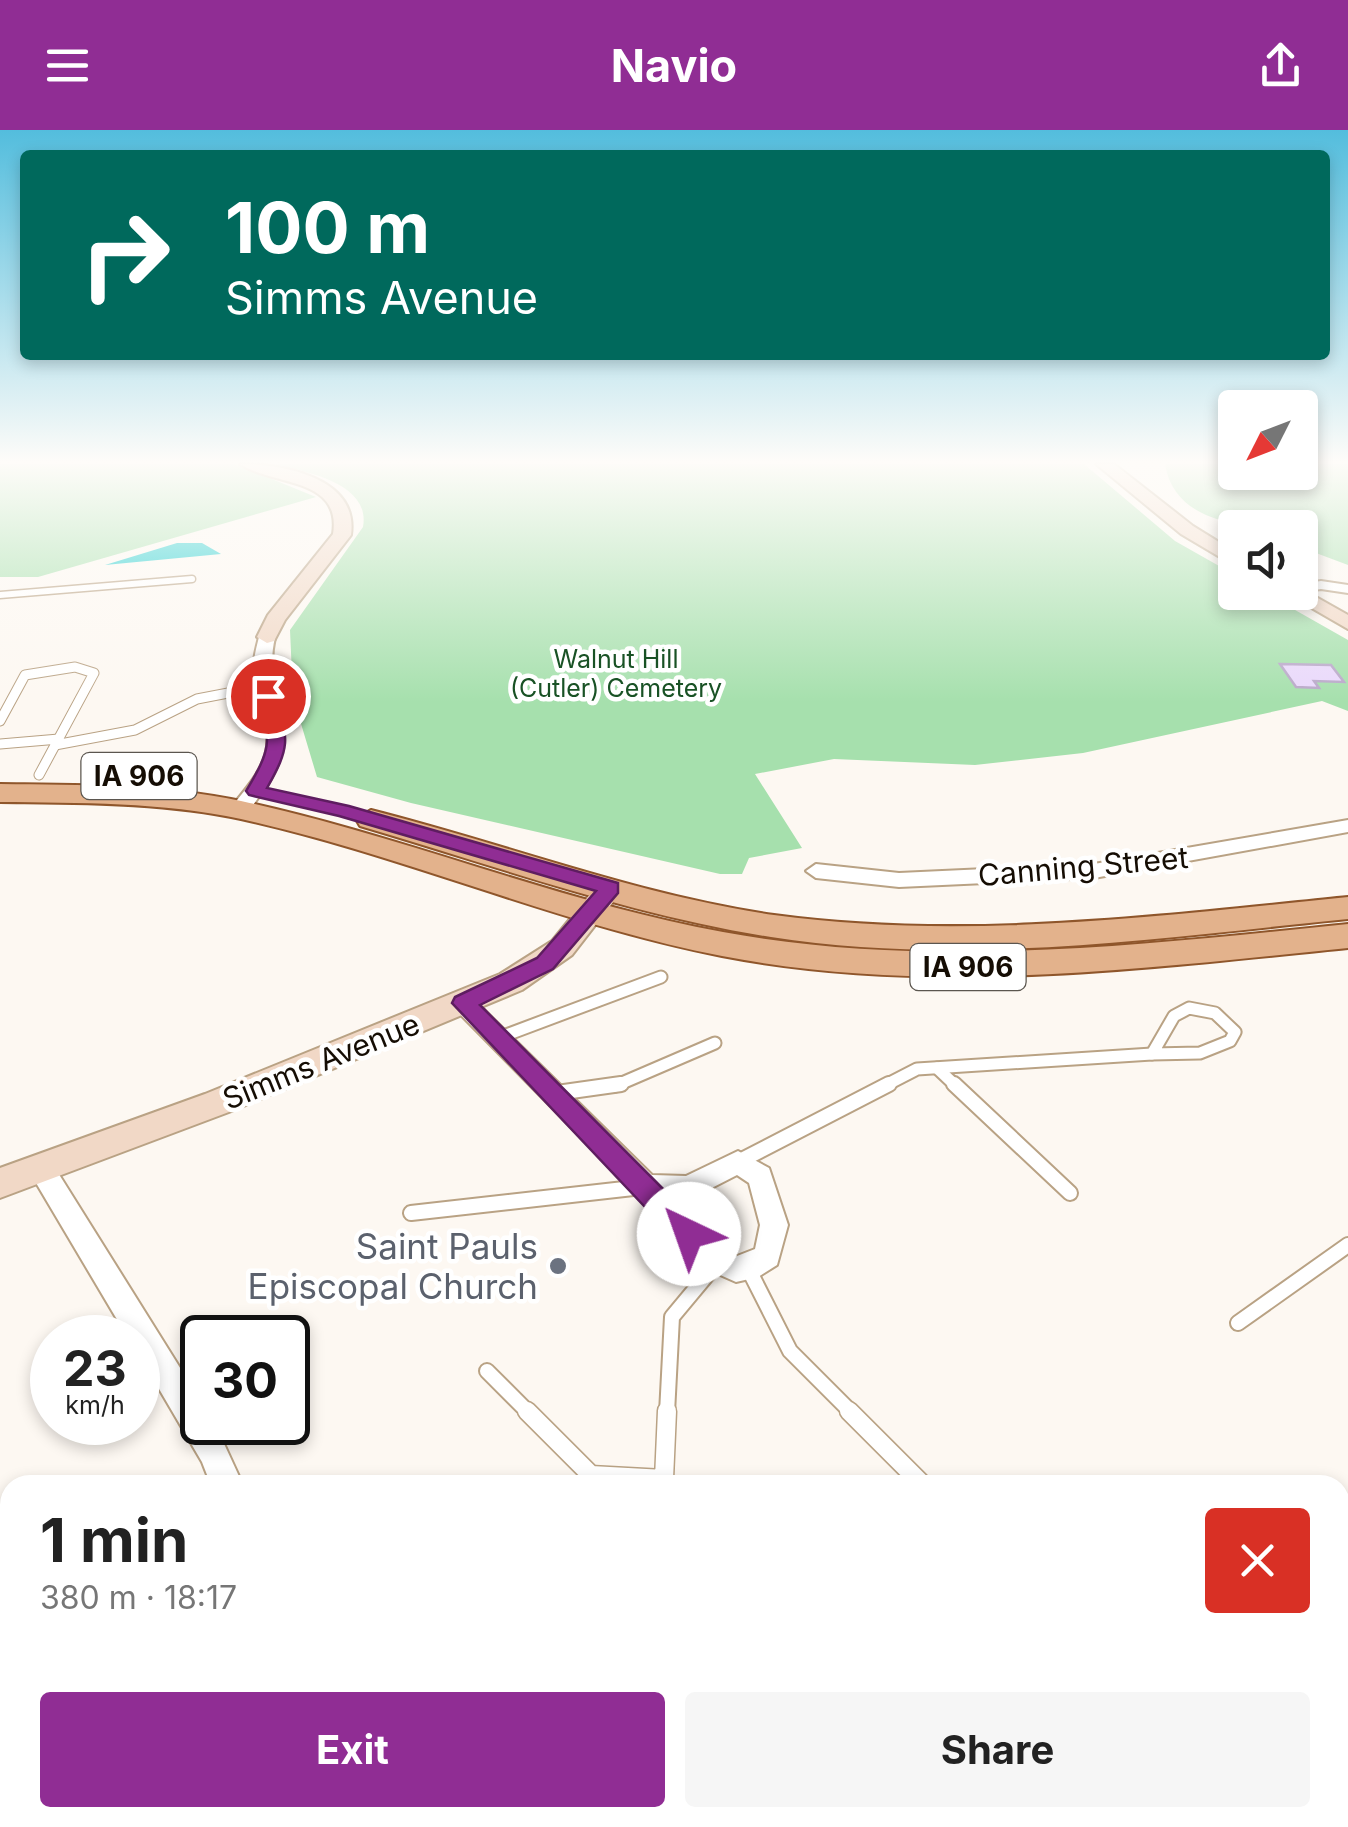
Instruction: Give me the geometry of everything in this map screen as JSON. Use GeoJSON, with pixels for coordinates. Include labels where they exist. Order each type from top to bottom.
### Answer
{"type":"FeatureCollection","features":[{"type":"Feature","properties":{"kind":"main road","name":"IA 906"},"geometry":{"type":"LineString","coordinates":[[0,777],[137,776],[247,800],[357,840],[601,900],[758,950],[941,967],[1079,962],[1348,936]]}},
{"type":"Feature","properties":{"kind":"main road","name":"IA 906"},"geometry":{"type":"LineString","coordinates":[[0,793],[247,800]]}},
{"type":"Feature","properties":{"kind":"main road","name":"IA 906"},"geometry":{"type":"LineString","coordinates":[[601,900],[743,921],[928,939],[1036,937],[1348,908]]}},
{"type":"Feature","properties":{"kind":"street"},"geometry":{"type":"LineString","coordinates":[[247,800],[277,755],[280,741],[264,686],[260,653],[275,619],[335,543]]}},
{"type":"Feature","properties":{"kind":"street"},"geometry":{"type":"LineString","coordinates":[[1318,585],[1348,589]]}},
{"type":"Feature","properties":{"kind":"street"},"geometry":{"type":"LineString","coordinates":[[1318,606],[1348,623]]}},
{"type":"Feature","properties":{"kind":"street","name":"Canning Street"},"geometry":{"type":"LineString","coordinates":[[816,872],[900,880],[1094,871],[1348,826]]}},
{"type":"Feature","properties":{"kind":"street","name":"Simms Avenue"},"geometry":{"type":"LineString","coordinates":[[0,1184],[217,1103],[463,1003],[545,963],[601,900]]}},
{"type":"Feature","properties":{"kind":"street"},"geometry":{"type":"LineString","coordinates":[[463,1003],[646,1186],[717,1263],[748,1268],[766,1256],[774,1226],[760,1176],[738,1162],[689,1187],[646,1186]]}},
{"type":"Feature","properties":{"kind":"street"},"geometry":{"type":"LineString","coordinates":[[41,1168],[215,1454],[223,1475]]}},
{"type":"Feature","properties":{"kind":"lane"},"geometry":{"type":"LineString","coordinates":[[0,595],[192,579]]}},
{"type":"Feature","properties":{"kind":"lane"},"geometry":{"type":"LineString","coordinates":[[0,721],[25,675],[75,667],[94,673],[39,774]]}},
{"type":"Feature","properties":{"kind":"lane"},"geometry":{"type":"LineString","coordinates":[[0,744],[57,742],[135,730],[197,699],[264,686]]}},
{"type":"Feature","properties":{"kind":"lane"},"geometry":{"type":"LineString","coordinates":[[498,1038],[661,977]]}},
{"type":"Feature","properties":{"kind":"lane"},"geometry":{"type":"LineString","coordinates":[[738,1162],[901,1076],[936,1068],[1222,1050],[1232,1042],[1235,1032],[1215,1013],[1189,1008],[1174,1016],[1152,1054]]}},
{"type":"Feature","properties":{"kind":"lane"},"geometry":{"type":"LineString","coordinates":[[552,1093],[613,1087],[715,1043]]}},
{"type":"Feature","properties":{"kind":"lane"},"geometry":{"type":"LineString","coordinates":[[936,1068],[1070,1193]]}},
{"type":"Feature","properties":{"kind":"lane"},"geometry":{"type":"LineString","coordinates":[[411,1213],[646,1186]]}},
{"type":"Feature","properties":{"kind":"lane"},"geometry":{"type":"LineString","coordinates":[[1238,1323],[1348,1245]]}},
{"type":"Feature","properties":{"kind":"lane"},"geometry":{"type":"LineString","coordinates":[[664,1475],[672,1316],[717,1263]]}},
{"type":"Feature","properties":{"kind":"lane"},"geometry":{"type":"LineString","coordinates":[[748,1268],[790,1351],[913,1475]]}},
{"type":"Feature","properties":{"kind":"lane"},"geometry":{"type":"LineString","coordinates":[[487,1371],[591,1474],[606,1475]]}},
{"type":"Feature","properties":{"kind":"green space"},"geometry":{"type":"Polygon","coordinates":[[[0,543],[155,543],[38,577],[0,577],[0,543]]]}},
{"type":"Feature","properties":{"kind":"green space","name":"Walnut Hill (Cutler) Cemetery"},"geometry":{"type":"Polygon","coordinates":[[[352,543],[1179,543],[1218,565],[1218,610],[1295,610],[1348,640],[1348,711],[1322,701],[1083,753],[975,765],[834,759],[755,774],[802,848],[749,858],[742,874],[720,874],[411,803],[317,777],[293,697],[290,630],[352,543]]]}},
{"type":"Feature","properties":{"kind":"green space"},"geometry":{"type":"Polygon","coordinates":[[[1318,543],[1348,543],[1348,565],[1318,554],[1318,543]]]}},
{"type":"Feature","properties":{"kind":"water"},"geometry":{"type":"Polygon","coordinates":[[[176,543],[202,543],[221,554],[105,565],[176,543]]]}},
{"type":"Feature","properties":{"kind":"building"},"geometry":{"type":"Polygon","coordinates":[[[1280,664],[1331,665],[1344,682],[1314,681],[1319,688],[1296,687],[1280,664]]]}},
{"type":"Feature","properties":{"kind":"place","name":"Saint Pauls Episcopal Church"},"geometry":{"type":"Point","coordinates":[558,1266]}},
{"type":"Feature","properties":{"kind":"route"},"geometry":{"type":"LineString","coordinates":[[268,696],[280,741],[277,755],[255,791],[342,810],[610,888],[562,948],[545,963],[463,1003],[689,1234]]}}]}
